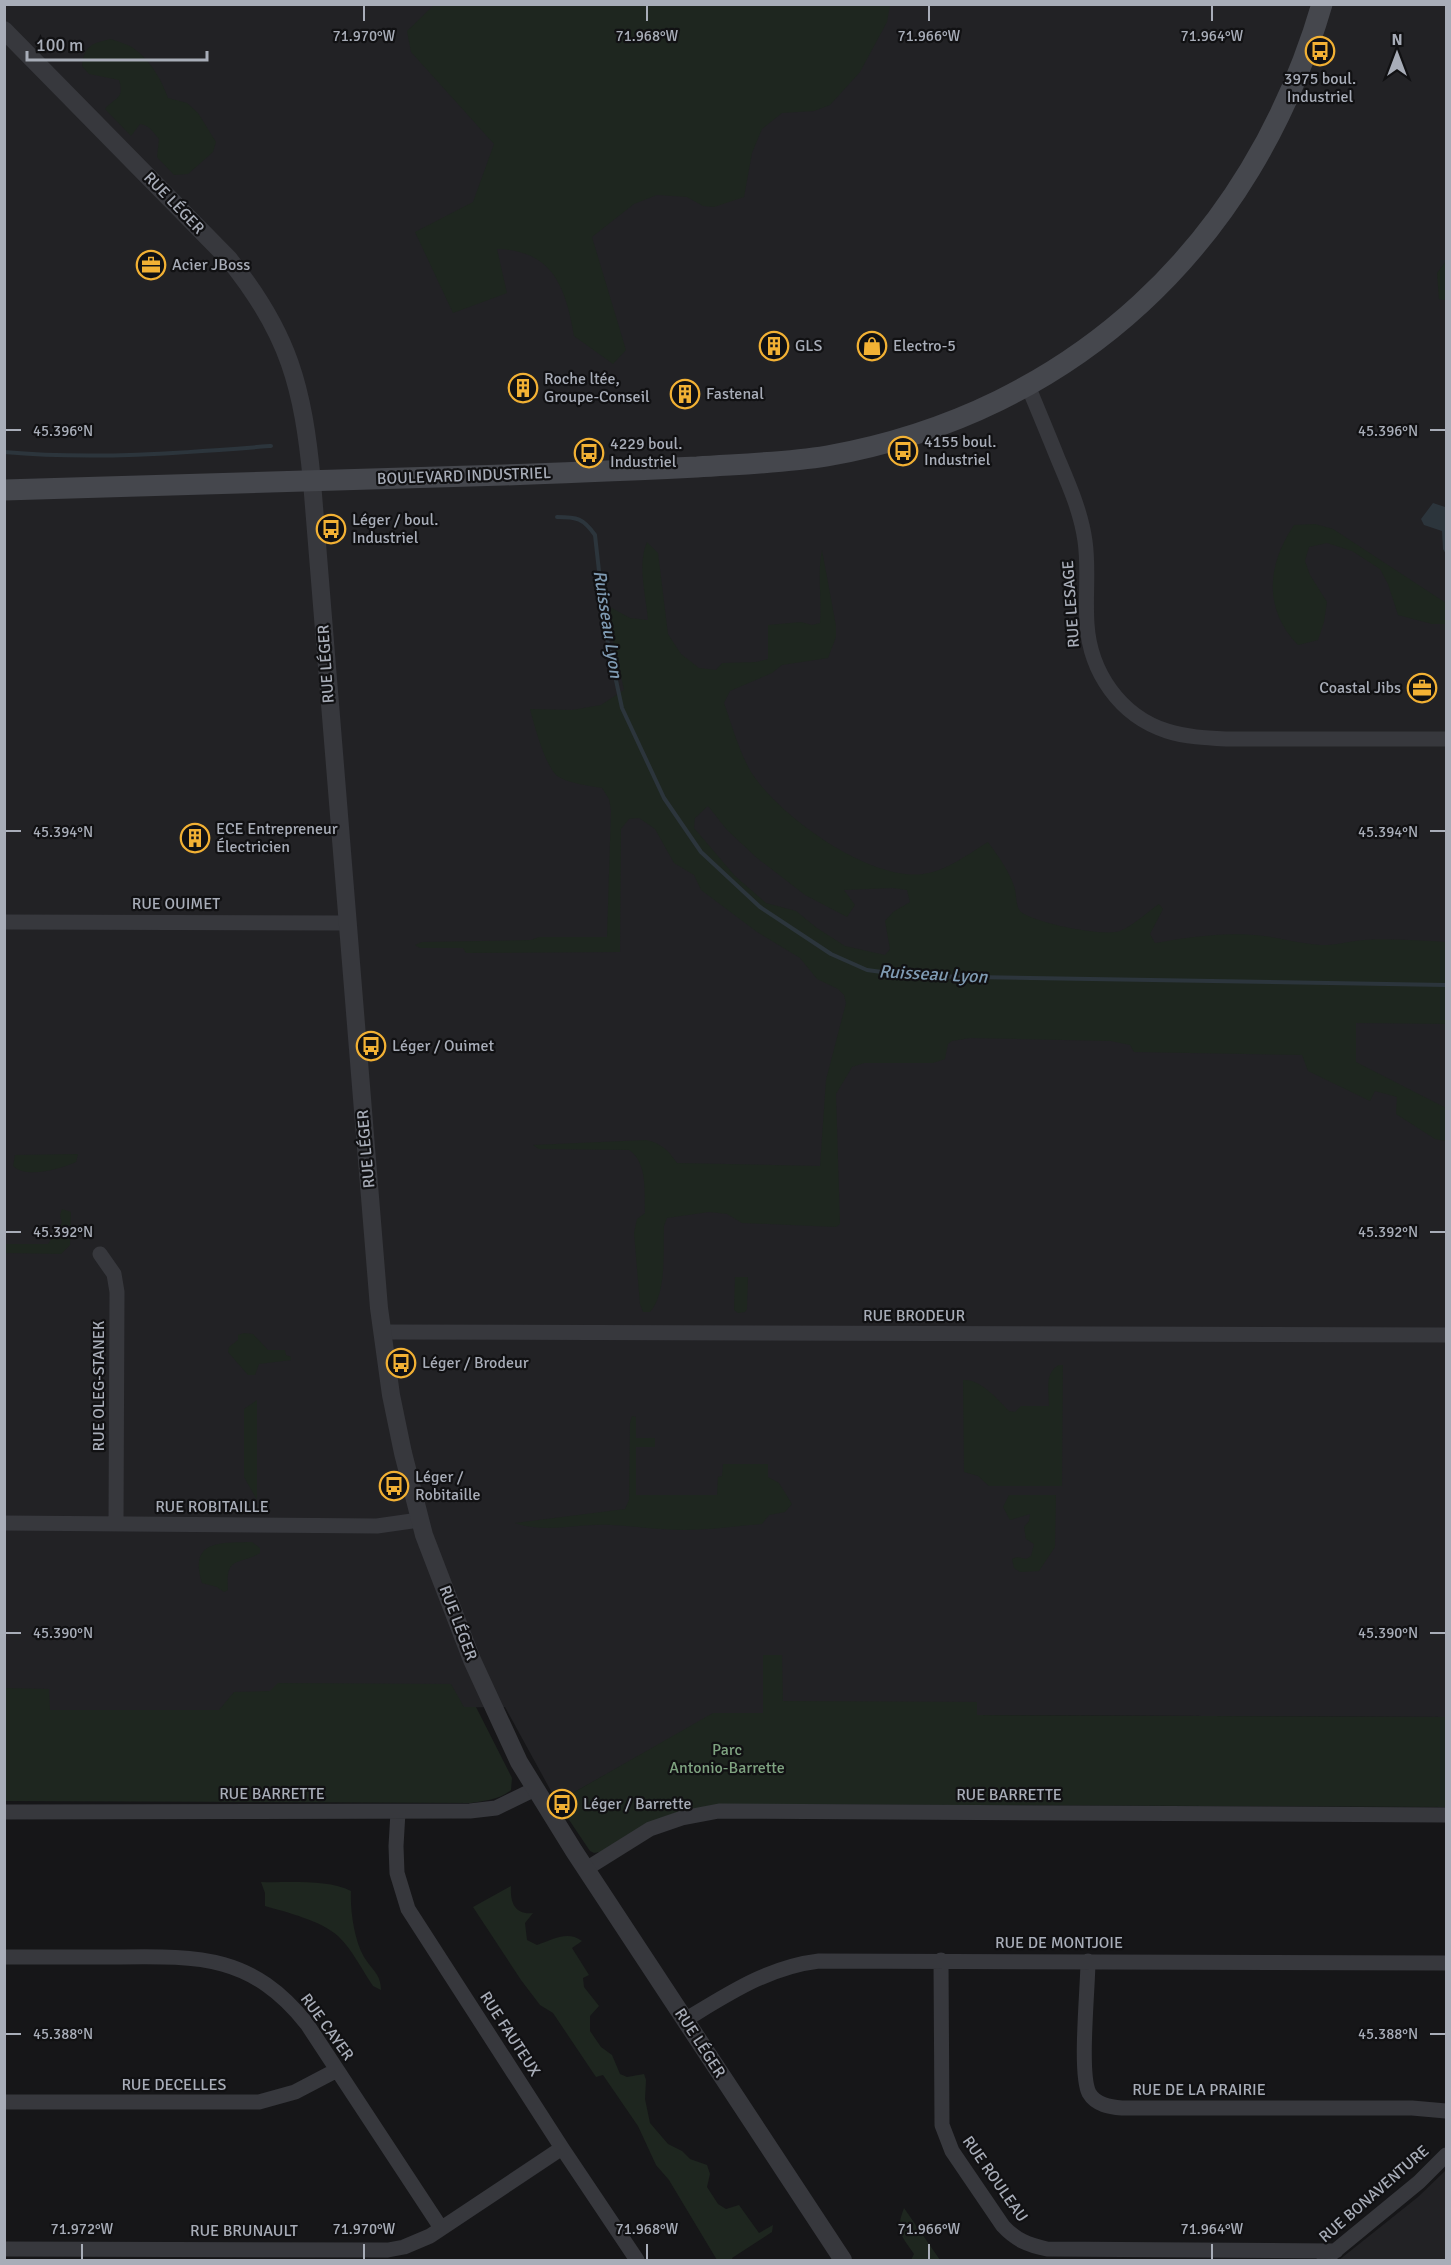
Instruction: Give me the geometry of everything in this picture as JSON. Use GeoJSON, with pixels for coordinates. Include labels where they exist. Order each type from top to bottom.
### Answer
{"type":"FeatureCollection","features":[{"type":"Feature","properties":{"kind":"main road","name":"BOULEVARD INDUSTRIEL"},"geometry":{"type":"LineString","coordinates":[[4,490],[312,482],[757,464],[816,458],[871,446],[926,430],[975,411],[1028,386],[1082,352],[1133,312],[1178,267],[1212,226],[1248,172],[1278,119],[1322,4]]}},
{"type":"Feature","properties":{"kind":"street","name":"RUE LÉGER"},"geometry":{"type":"LineString","coordinates":[[4,30],[228,258],[254,291],[280,336],[297,381],[312,482],[382,1332],[391,1395],[419,1520],[457,1624],[484,1688],[535,1789],[843,2260]]}},
{"type":"Feature","properties":{"kind":"street","name":"RUE LESAGE"},"geometry":{"type":"LineString","coordinates":[[1028,386],[1072,495],[1081,524],[1086,559],[1087,625],[1093,657],[1106,684],[1124,707],[1152,726],[1190,736],[1226,739],[1446,739]]}},
{"type":"Feature","properties":{"kind":"street","name":"RUE OUIMET"},"geometry":{"type":"LineString","coordinates":[[4,922],[347,923]]}},
{"type":"Feature","properties":{"kind":"street","name":"RUE OLEG-STANEK"},"geometry":{"type":"LineString","coordinates":[[99,1254],[114,1274],[117,1292],[116,1524]]}},
{"type":"Feature","properties":{"kind":"street","name":"RUE BRODEUR"},"geometry":{"type":"LineString","coordinates":[[382,1332],[1446,1335]]}},
{"type":"Feature","properties":{"kind":"street","name":"RUE ROBITAILLE"},"geometry":{"type":"LineString","coordinates":[[4,1523],[377,1526],[419,1520]]}},
{"type":"Feature","properties":{"kind":"street","name":"RUE BARRETTE"},"geometry":{"type":"LineString","coordinates":[[4,1812],[486,1810],[509,1803],[535,1789]]}},
{"type":"Feature","properties":{"kind":"street","name":"RUE BARRETTE"},"geometry":{"type":"LineString","coordinates":[[586,1869],[650,1829],[682,1818],[719,1811],[1446,1815]]}},
{"type":"Feature","properties":{"kind":"street","name":"RUE FAUTEUX"},"geometry":{"type":"LineString","coordinates":[[398,1812],[397,1873],[408,1909],[562,2148],[638,2260]]}},
{"type":"Feature","properties":{"kind":"street","name":"RUE CAYER"},"geometry":{"type":"LineString","coordinates":[[4,1957],[177,1957],[224,1963],[254,1976],[285,1999],[307,2024],[441,2228]]}},
{"type":"Feature","properties":{"kind":"street","name":"RUE DE MONTJOIE"},"geometry":{"type":"LineString","coordinates":[[685,2020],[743,1985],[799,1963],[843,1960],[1446,1963]]}},
{"type":"Feature","properties":{"kind":"street","name":"RUE ROULEAU"},"geometry":{"type":"LineString","coordinates":[[941,1960],[942,2125],[952,2151],[1011,2236],[1032,2246],[1047,2249],[1230,2250],[1330,2256]]}},
{"type":"Feature","properties":{"kind":"street","name":"RUE DE LA PRAIRIE"},"geometry":{"type":"LineString","coordinates":[[1088,1961],[1085,2069],[1090,2094],[1097,2102],[1122,2108],[1412,2108],[1446,2111]]}},
{"type":"Feature","properties":{"kind":"street","name":"RUE DECELLES"},"geometry":{"type":"LineString","coordinates":[[4,2102],[259,2103],[295,2092],[337,2070]]}},
{"type":"Feature","properties":{"kind":"street","name":"RUE BRUNAULT"},"geometry":{"type":"LineString","coordinates":[[4,2249],[388,2250],[417,2243],[562,2148]]}},
{"type":"Feature","properties":{"kind":"street","name":"RUE BONAVENTURE"},"geometry":{"type":"LineString","coordinates":[[1330,2256],[1419,2182],[1446,2155]]}},
{"type":"Feature","properties":{"kind":"street","name":"RUE ROULEAU"},"geometry":{"type":"LineString","coordinates":[[1230,2250],[1254,2260]]}},
{"type":"Feature","properties":{"kind":"shaded area"},"geometry":{"type":"Polygon","coordinates":[[[4,5],[1446,5],[1446,1717],[977,1715],[664,1742],[557,1802],[505,1707],[5,1710],[4,5]]]}},
{"type":"Feature","properties":{"kind":"shaded area"},"geometry":{"type":"Polygon","coordinates":[[[1433,503],[1445,507],[1446,505],[1446,554],[1443,549],[1442,531],[1424,525],[1421,519],[1433,503]]]}},
{"type":"Feature","properties":{"kind":"shaded area"},"geometry":{"type":"Polygon","coordinates":[[[1446,2170],[1446,2260],[1339,2260],[1418,2197],[1446,2170]]]}},
{"type":"Feature","properties":{"kind":"green space"},"geometry":{"type":"Polygon","coordinates":[[[434,5],[890,5],[887,22],[860,72],[830,105],[814,111],[782,113],[762,129],[752,153],[744,197],[714,207],[703,206],[687,197],[657,195],[634,204],[592,237],[626,350],[613,364],[574,336],[561,288],[554,275],[532,256],[497,249],[507,293],[453,313],[415,232],[473,202],[494,144],[411,52],[407,31],[434,5]]]}},
{"type":"Feature","properties":{"kind":"green space"},"geometry":{"type":"Polygon","coordinates":[[[111,39],[132,47],[142,56],[156,73],[168,98],[187,103],[198,113],[216,142],[213,152],[188,174],[174,175],[157,157],[159,139],[148,127],[140,124],[131,136],[105,109],[120,94],[119,80],[89,74],[82,66],[85,53],[90,46],[111,39]]]}},
{"type":"Feature","properties":{"kind":"green space"},"geometry":{"type":"Polygon","coordinates":[[[1446,261],[1446,300],[1439,299],[1437,273],[1446,261]]]}},
{"type":"Feature","properties":{"kind":"green space"},"geometry":{"type":"Polygon","coordinates":[[[1315,524],[1333,529],[1446,603],[1446,624],[1432,624],[1398,615],[1388,584],[1380,569],[1352,551],[1327,543],[1309,547],[1305,561],[1310,575],[1327,602],[1324,622],[1318,640],[1298,645],[1279,617],[1274,602],[1274,571],[1278,556],[1294,525],[1315,524]]]}},
{"type":"Feature","properties":{"kind":"green space"},"geometry":{"type":"Polygon","coordinates":[[[647,542],[658,553],[668,634],[681,654],[699,668],[716,670],[722,663],[756,662],[768,659],[768,625],[820,623],[822,550],[836,626],[836,637],[828,658],[782,665],[772,673],[730,691],[724,703],[747,764],[764,789],[803,825],[852,856],[877,867],[901,873],[923,874],[949,866],[988,842],[1009,874],[1021,912],[1040,920],[1085,931],[1111,932],[1130,926],[1159,904],[1163,909],[1150,934],[1155,943],[1223,934],[1264,936],[1320,945],[1360,940],[1446,942],[1446,1024],[1356,1023],[1356,1062],[1446,1108],[1446,1141],[1435,1139],[1396,1114],[1397,1097],[1375,1091],[1370,1101],[1308,1071],[1302,1055],[1134,1052],[1130,1045],[1111,1041],[970,1038],[952,1041],[948,1044],[945,1059],[933,1063],[864,1063],[852,1067],[836,1094],[840,1224],[836,1227],[742,1223],[727,1214],[709,1212],[667,1218],[664,1226],[662,1283],[650,1312],[643,1312],[640,1304],[634,1233],[637,1219],[645,1213],[645,1187],[639,1162],[629,1150],[539,1149],[533,1145],[646,1140],[664,1148],[677,1163],[820,1166],[826,1080],[846,1003],[844,995],[838,989],[817,979],[800,958],[757,932],[701,890],[694,875],[674,863],[655,829],[639,818],[629,819],[621,829],[620,952],[466,953],[463,948],[420,948],[415,945],[422,942],[531,940],[539,937],[607,937],[611,810],[609,799],[602,788],[572,782],[556,775],[544,754],[530,709],[572,710],[601,705],[624,690],[613,640],[610,607],[630,618],[648,620],[642,570],[647,542]],[[708,806],[695,818],[694,828],[735,876],[766,903],[796,911],[845,946],[885,955],[890,949],[885,921],[893,912],[910,902],[907,890],[893,888],[844,890],[855,905],[847,917],[805,895],[757,858],[727,830],[708,806]]]}},
{"type":"Feature","properties":{"kind":"green space"},"geometry":{"type":"Polygon","coordinates":[[[78,1154],[76,1162],[44,1171],[26,1172],[13,1166],[15,1155],[78,1154]]]}},
{"type":"Feature","properties":{"kind":"green space"},"geometry":{"type":"Polygon","coordinates":[[[62,1209],[71,1212],[70,1245],[61,1254],[5,1253],[5,1244],[48,1244],[62,1223],[60,1215],[62,1209]]]}},
{"type":"Feature","properties":{"kind":"green space"},"geometry":{"type":"Polygon","coordinates":[[[735,1277],[748,1277],[745,1312],[738,1313],[734,1310],[735,1277]]]}},
{"type":"Feature","properties":{"kind":"green space"},"geometry":{"type":"Polygon","coordinates":[[[253,1334],[268,1350],[285,1350],[291,1360],[259,1364],[255,1375],[248,1375],[228,1352],[229,1347],[238,1340],[238,1335],[253,1334]]]}},
{"type":"Feature","properties":{"kind":"green space"},"geometry":{"type":"Polygon","coordinates":[[[1063,1365],[1062,1486],[989,1486],[978,1476],[964,1472],[963,1380],[982,1386],[1009,1411],[1015,1412],[1021,1406],[1049,1406],[1049,1378],[1054,1368],[1063,1365]]]}},
{"type":"Feature","properties":{"kind":"green space"},"geometry":{"type":"Polygon","coordinates":[[[257,1400],[257,1500],[244,1477],[244,1409],[257,1400]]]}},
{"type":"Feature","properties":{"kind":"green space"},"geometry":{"type":"Polygon","coordinates":[[[632,1416],[636,1417],[636,1438],[655,1438],[655,1447],[636,1447],[636,1495],[717,1495],[718,1477],[722,1476],[723,1464],[768,1464],[768,1477],[779,1483],[792,1504],[785,1512],[769,1515],[762,1524],[704,1529],[675,1530],[599,1525],[538,1528],[515,1523],[625,1509],[629,1500],[632,1416]]]}},
{"type":"Feature","properties":{"kind":"green space"},"geometry":{"type":"Polygon","coordinates":[[[1009,1495],[1056,1495],[1055,1547],[1039,1571],[1020,1572],[1014,1568],[1012,1559],[1017,1557],[1026,1559],[1031,1556],[1034,1544],[1026,1539],[1024,1527],[1029,1521],[1030,1514],[1010,1520],[1003,1507],[1009,1495]]]}},
{"type":"Feature","properties":{"kind":"green space"},"geometry":{"type":"Polygon","coordinates":[[[252,1542],[260,1548],[260,1553],[232,1566],[229,1571],[228,1590],[224,1592],[217,1587],[202,1583],[199,1569],[200,1558],[210,1546],[252,1542]]]}},
{"type":"Feature","properties":{"kind":"green space","name":"Parc Antonio-Barrette"},"geometry":{"type":"Polygon","coordinates":[[[763,1655],[782,1655],[783,1701],[977,1702],[977,1715],[1446,1717],[1446,1807],[727,1804],[600,1852],[590,1851],[557,1802],[713,1713],[763,1713],[763,1655]]]}},
{"type":"Feature","properties":{"kind":"green space"},"geometry":{"type":"Polygon","coordinates":[[[278,1683],[451,1684],[464,1707],[476,1707],[512,1778],[511,1790],[497,1798],[471,1803],[5,1801],[5,1688],[49,1689],[50,1710],[219,1710],[234,1692],[270,1691],[278,1683]]]}},
{"type":"Feature","properties":{"kind":"green space"},"geometry":{"type":"Polygon","coordinates":[[[261,1882],[319,1883],[351,1891],[355,1933],[364,1957],[378,1976],[381,1990],[373,1986],[348,1947],[338,1936],[323,1926],[265,1906],[265,1893],[261,1882]]]}},
{"type":"Feature","properties":{"kind":"green space"},"geometry":{"type":"Polygon","coordinates":[[[511,1886],[511,1898],[515,1907],[522,1912],[533,1913],[525,1923],[527,1940],[537,1945],[565,1936],[582,1941],[572,1948],[589,1975],[583,1978],[584,1987],[599,2006],[590,2016],[590,2031],[601,2047],[612,2055],[620,2074],[627,2077],[644,2074],[645,2099],[650,2123],[668,2144],[682,2151],[690,2159],[707,2165],[710,2174],[707,2187],[718,2204],[726,2209],[739,2205],[759,2233],[773,2225],[772,2232],[732,2258],[733,2260],[717,2260],[669,2180],[656,2165],[638,2126],[603,2075],[596,2077],[553,2013],[540,2005],[473,1907],[511,1886]]]}},
{"type":"Feature","properties":{"kind":"green space"},"geometry":{"type":"Polygon","coordinates":[[[904,2208],[940,2260],[911,2260],[914,2254],[900,2228],[904,2208]]]}},
{"type":"Feature","properties":{"kind":"waterway"},"geometry":{"type":"LineString","coordinates":[[4,452],[105,455],[271,446]]}},
{"type":"Feature","properties":{"kind":"waterway","name":"Ruisseau Lyon"},"geometry":{"type":"LineString","coordinates":[[557,517],[579,520],[587,525],[595,535],[606,634],[622,708],[664,798],[701,852],[760,907],[831,954],[867,970],[912,976],[1446,985]]}},
{"type":"Feature","properties":{"kind":"place","name":"3975 boul. Industriel"},"geometry":{"type":"Point","coordinates":[1320,51]}},
{"type":"Feature","properties":{"kind":"place","name":"Acier JBoss"},"geometry":{"type":"Point","coordinates":[151,265]}},
{"type":"Feature","properties":{"kind":"place","name":"GLS"},"geometry":{"type":"Point","coordinates":[774,346]}},
{"type":"Feature","properties":{"kind":"place","name":"Electro-5"},"geometry":{"type":"Point","coordinates":[872,346]}},
{"type":"Feature","properties":{"kind":"place","name":"Roche ltée, Groupe-Conseil"},"geometry":{"type":"Point","coordinates":[523,388]}},
{"type":"Feature","properties":{"kind":"place","name":"Fastenal"},"geometry":{"type":"Point","coordinates":[685,394]}},
{"type":"Feature","properties":{"kind":"place","name":"4155 boul. Industriel"},"geometry":{"type":"Point","coordinates":[903,451]}},
{"type":"Feature","properties":{"kind":"place","name":"4229 boul. Industriel"},"geometry":{"type":"Point","coordinates":[589,453]}},
{"type":"Feature","properties":{"kind":"place","name":"Léger / boul. Industriel"},"geometry":{"type":"Point","coordinates":[331,529]}},
{"type":"Feature","properties":{"kind":"place","name":"Coastal Jibs"},"geometry":{"type":"Point","coordinates":[1422,688]}},
{"type":"Feature","properties":{"kind":"place","name":"ECE Entrepreneur Électricien"},"geometry":{"type":"Point","coordinates":[195,838]}},
{"type":"Feature","properties":{"kind":"place","name":"Léger / Ouimet"},"geometry":{"type":"Point","coordinates":[371,1046]}},
{"type":"Feature","properties":{"kind":"place","name":"Léger / Brodeur"},"geometry":{"type":"Point","coordinates":[401,1363]}},
{"type":"Feature","properties":{"kind":"place","name":"Léger / Robitaille"},"geometry":{"type":"Point","coordinates":[394,1486]}},
{"type":"Feature","properties":{"kind":"place","name":"Léger / Barrette"},"geometry":{"type":"Point","coordinates":[562,1804]}}]}
